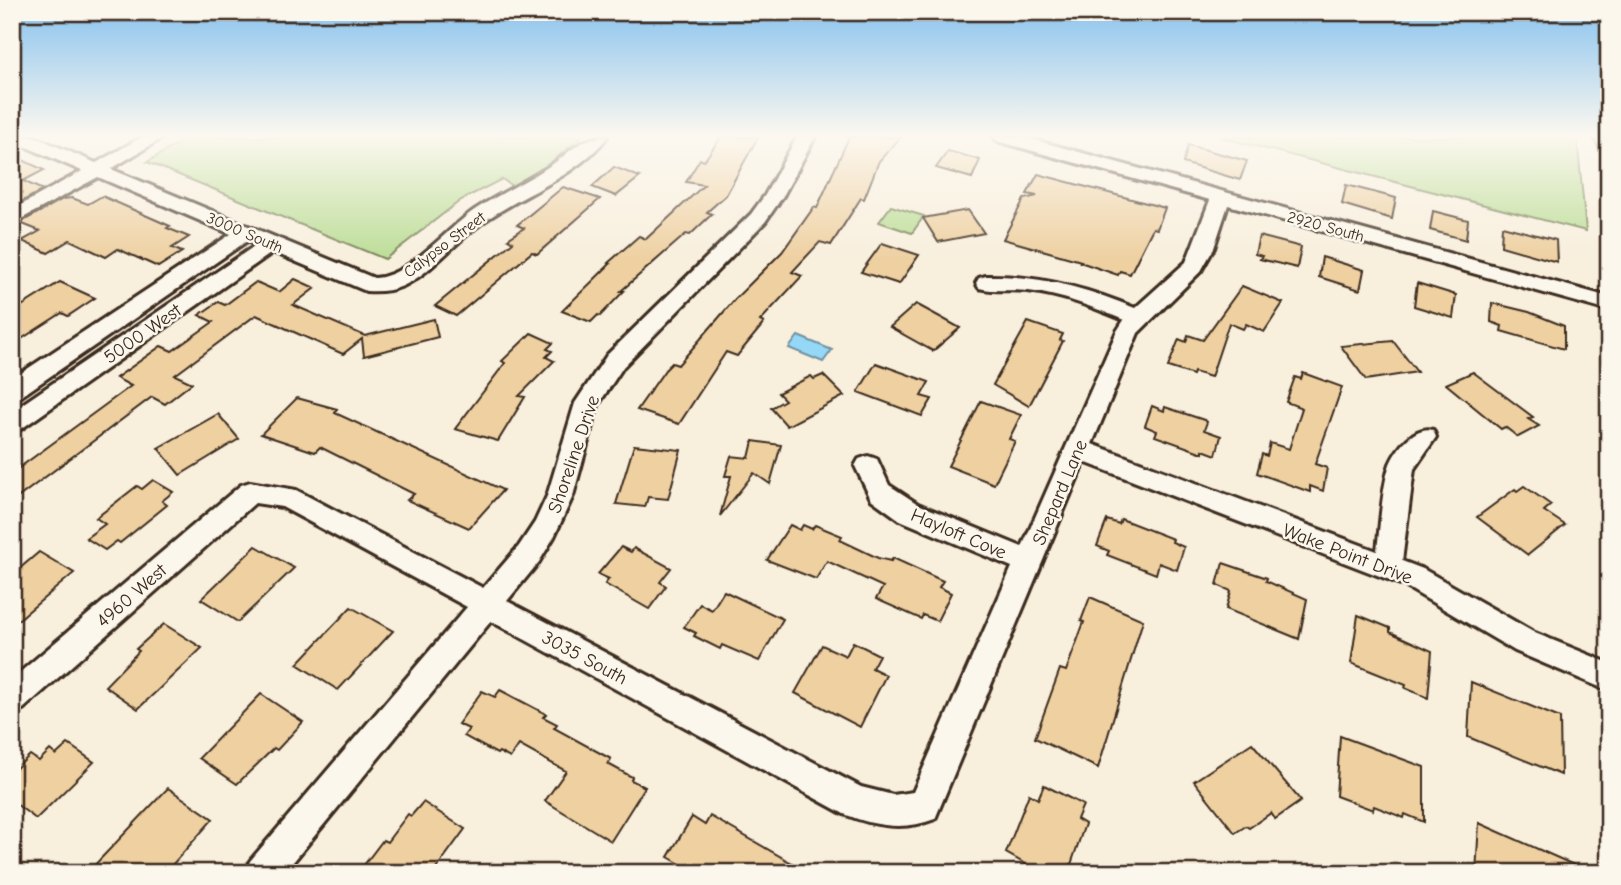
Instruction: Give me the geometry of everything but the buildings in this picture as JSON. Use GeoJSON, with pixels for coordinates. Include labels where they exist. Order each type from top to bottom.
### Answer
{"type":"FeatureCollection","features":[{"type":"Feature","properties":{"kind":"street"},"geometry":{"type":"LineString","coordinates":[[12,218],[82,178]]}},
{"type":"Feature","properties":{"kind":"street","name":"3000 South"},"geometry":{"type":"LineString","coordinates":[[117,178],[366,284],[394,282]]}},
{"type":"Feature","properties":{"kind":"street","name":"Calypso Street"},"geometry":{"type":"LineString","coordinates":[[394,282],[408,274],[482,214],[546,178]]}},
{"type":"Feature","properties":{"kind":"street","name":"Shoreline Drive"},"geometry":{"type":"LineString","coordinates":[[262,873],[529,554],[545,529],[560,496],[578,429],[599,382],[623,352],[758,218],[783,178]]}},
{"type":"Feature","properties":{"kind":"street","name":"2920 South"},"geometry":{"type":"LineString","coordinates":[[1153,178],[1609,304]]}},
{"type":"Feature","properties":{"kind":"street","name":"Shepard Lane"},"geometry":{"type":"LineString","coordinates":[[923,807],[1120,349],[1137,317],[1190,272],[1221,197]]}},
{"type":"Feature","properties":{"kind":"street","name":"5000 West"},"geometry":{"type":"LineString","coordinates":[[12,391],[246,233]]}},
{"type":"Feature","properties":{"kind":"street","name":"5000 West"},"geometry":{"type":"LineString","coordinates":[[12,423],[271,244]]}},
{"type":"Feature","properties":{"kind":"street"},"geometry":{"type":"LineString","coordinates":[[986,283],[1017,281],[1047,285],[1137,317]]}},
{"type":"Feature","properties":{"kind":"street"},"geometry":{"type":"LineString","coordinates":[[1388,567],[1402,466],[1424,437]]}},
{"type":"Feature","properties":{"kind":"street","name":"Wake Point Drive"},"geometry":{"type":"LineString","coordinates":[[1078,449],[1388,567],[1430,586],[1525,642],[1609,677]]}},
{"type":"Feature","properties":{"kind":"street","name":"Hayloft Cove"},"geometry":{"type":"LineString","coordinates":[[868,466],[880,492],[909,512],[1029,562]]}},
{"type":"Feature","properties":{"kind":"street","name":"3035 South"},"geometry":{"type":"LineString","coordinates":[[250,492],[287,498],[856,802],[892,811],[923,807]]}},
{"type":"Feature","properties":{"kind":"street","name":"4960 West"},"geometry":{"type":"LineString","coordinates":[[12,699],[250,492]]}},
{"type":"Feature","properties":{"kind":"green space"},"geometry":{"type":"Polygon","coordinates":[[[187,178],[525,178],[512,186],[502,179],[461,200],[385,259],[187,178]]]}},
{"type":"Feature","properties":{"kind":"green space"},"geometry":{"type":"Polygon","coordinates":[[[1381,178],[1581,178],[1586,231],[1381,178]]]}},
{"type":"Feature","properties":{"kind":"green space"},"geometry":{"type":"Polygon","coordinates":[[[891,206],[924,216],[912,233],[879,222],[891,206]]]}},
{"type":"Feature","properties":{"kind":"water"},"geometry":{"type":"Polygon","coordinates":[[[798,336],[832,350],[823,362],[789,348],[798,336]]]}}]}
